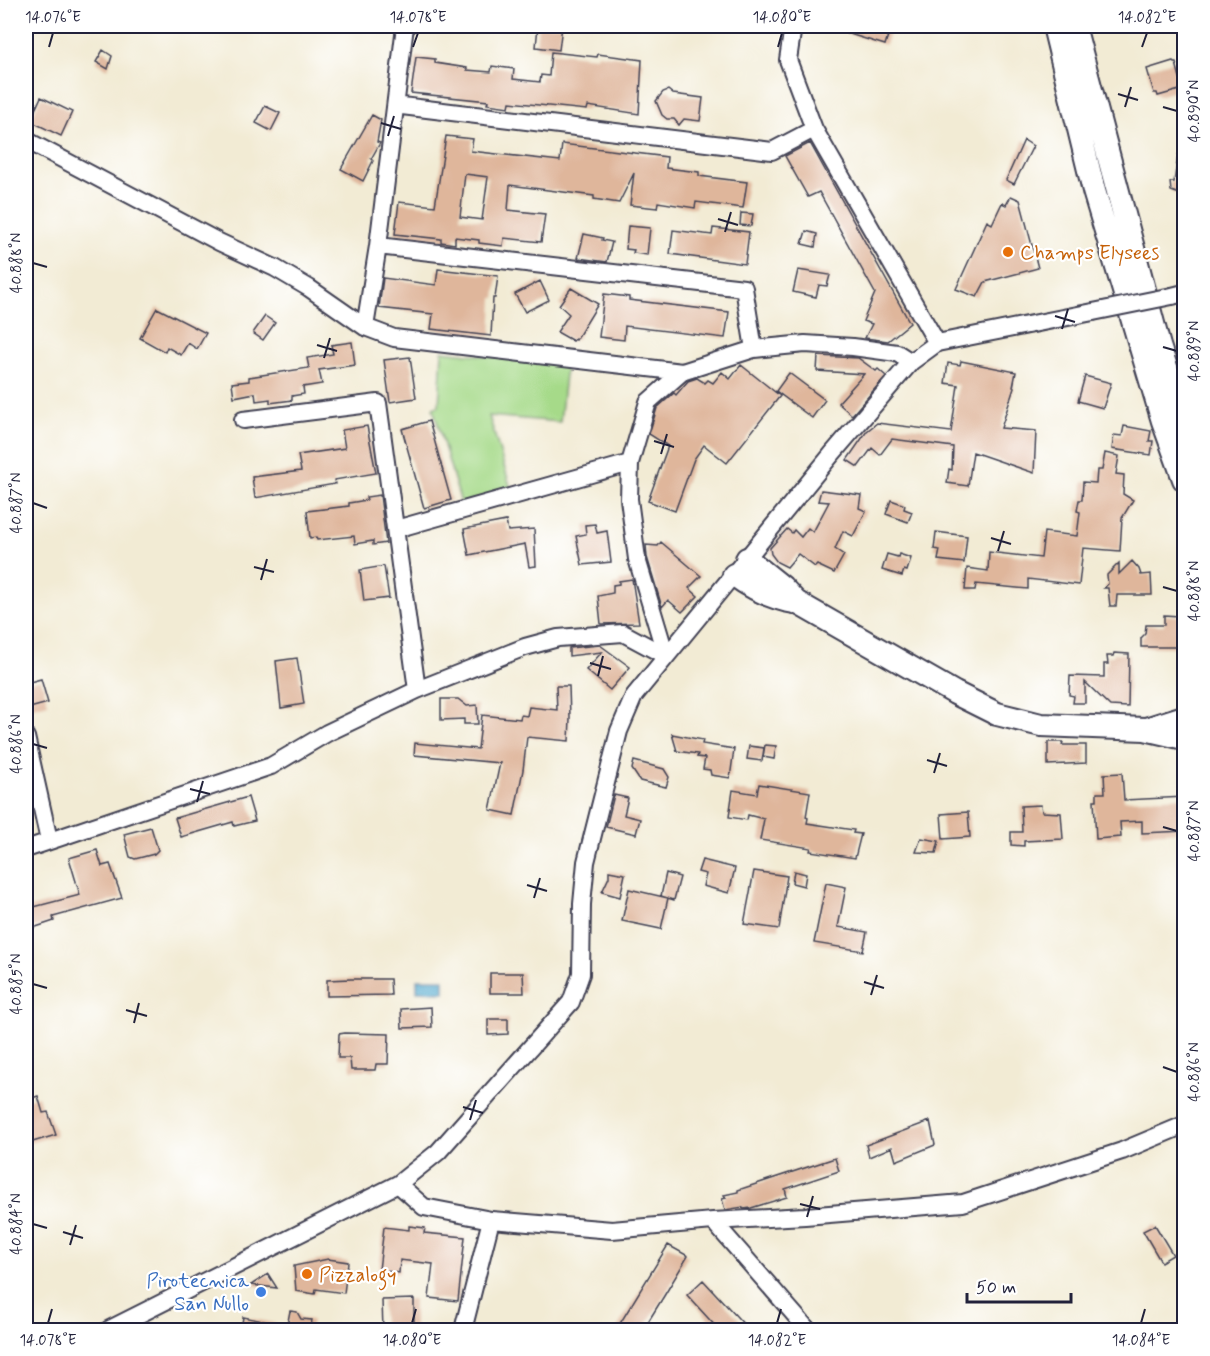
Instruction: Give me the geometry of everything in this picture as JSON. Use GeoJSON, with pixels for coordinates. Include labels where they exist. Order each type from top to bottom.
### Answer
{"type":"FeatureCollection","features":[{"type":"Feature","properties":{"kind":"highway"},"geometry":{"type":"LineString","coordinates":[[1054,26],[1094,191],[1163,421],[1185,478]]}},
{"type":"Feature","properties":{"kind":"highway"},"geometry":{"type":"LineString","coordinates":[[1074,26],[1159,346],[1185,422]]}},
{"type":"Feature","properties":{"kind":"highway"},"geometry":{"type":"LineString","coordinates":[[741,567],[760,592],[796,602],[997,714],[1041,725],[1145,729],[1185,738]]}},
{"type":"Feature","properties":{"kind":"highway"},"geometry":{"type":"LineString","coordinates":[[1145,729],[1185,717]]}},
{"type":"Feature","properties":{"kind":"street"},"geometry":{"type":"LineString","coordinates":[[365,327],[378,246],[405,26]]}},
{"type":"Feature","properties":{"kind":"street"},"geometry":{"type":"LineString","coordinates":[[793,26],[788,60],[814,129],[937,343]]}},
{"type":"Feature","properties":{"kind":"street"},"geometry":{"type":"LineString","coordinates":[[402,106],[772,151],[814,129]]}},
{"type":"Feature","properties":{"kind":"street"},"geometry":{"type":"LineString","coordinates":[[26,140],[219,242],[275,268],[309,288],[365,327],[394,338],[682,372]]}},
{"type":"Feature","properties":{"kind":"street"},"geometry":{"type":"LineString","coordinates":[[378,246],[744,288],[754,349]]}},
{"type":"Feature","properties":{"kind":"street"},"geometry":{"type":"LineString","coordinates":[[108,1330],[398,1184],[438,1152],[571,1002],[581,974],[582,904],[586,862],[619,731],[634,696],[832,454],[911,362],[937,343],[1178,295]]}},
{"type":"Feature","properties":{"kind":"street"},"geometry":{"type":"LineString","coordinates":[[666,656],[638,559],[629,499],[630,463],[648,402],[682,372],[754,349],[806,344],[853,347],[897,353],[911,362]]}},
{"type":"Feature","properties":{"kind":"street"},"geometry":{"type":"LineString","coordinates":[[243,420],[378,403],[417,690]]}},
{"type":"Feature","properties":{"kind":"street"},"geometry":{"type":"LineString","coordinates":[[396,529],[630,463]]}},
{"type":"Feature","properties":{"kind":"street"},"geometry":{"type":"LineString","coordinates":[[26,849],[271,766],[327,733],[417,690],[525,646],[558,638],[623,633],[666,656]]}},
{"type":"Feature","properties":{"kind":"street"},"geometry":{"type":"LineString","coordinates":[[26,737],[49,840]]}},
{"type":"Feature","properties":{"kind":"street"},"geometry":{"type":"LineString","coordinates":[[398,1184],[424,1207],[490,1220],[612,1230],[805,1216],[963,1203],[1122,1151],[1185,1125]]}},
{"type":"Feature","properties":{"kind":"street"},"geometry":{"type":"LineString","coordinates":[[463,1330],[490,1220]]}},
{"type":"Feature","properties":{"kind":"street"},"geometry":{"type":"LineString","coordinates":[[712,1221],[808,1330]]}},
{"type":"Feature","properties":{"kind":"green space"},"geometry":{"type":"Polygon","coordinates":[[[442,351],[566,365],[560,422],[489,416],[511,489],[461,503],[433,408],[439,406],[442,351]]]}},
{"type":"Feature","properties":{"kind":"water"},"geometry":{"type":"Polygon","coordinates":[[[417,979],[444,979],[444,992],[417,991],[417,979]]]}},
{"type":"Feature","properties":{"kind":"building"},"geometry":{"type":"Polygon","coordinates":[[[538,26],[562,26],[559,50],[536,47],[538,26]]]}},
{"type":"Feature","properties":{"kind":"building"},"geometry":{"type":"Polygon","coordinates":[[[830,26],[891,26],[885,45],[830,28],[830,26]]]}},
{"type":"Feature","properties":{"kind":"building"},"geometry":{"type":"Polygon","coordinates":[[[103,50],[112,56],[108,69],[96,62],[103,50]]]}},
{"type":"Feature","properties":{"kind":"building"},"geometry":{"type":"Polygon","coordinates":[[[551,52],[597,57],[598,54],[642,60],[639,114],[588,106],[587,110],[510,102],[509,107],[487,104],[488,101],[411,93],[416,57],[435,59],[435,63],[467,68],[467,70],[491,72],[492,66],[514,69],[513,79],[540,82],[541,75],[549,76],[551,52]]]}},
{"type":"Feature","properties":{"kind":"building"},"geometry":{"type":"Polygon","coordinates":[[[1173,61],[1176,63],[1183,89],[1158,96],[1154,93],[1147,69],[1173,61]]]}},
{"type":"Feature","properties":{"kind":"building"},"geometry":{"type":"Polygon","coordinates":[[[668,90],[673,94],[703,98],[700,121],[684,119],[679,125],[674,119],[667,119],[662,115],[656,101],[663,92],[668,90]]]}},
{"type":"Feature","properties":{"kind":"building"},"geometry":{"type":"Polygon","coordinates":[[[41,97],[72,112],[61,136],[30,121],[41,97]]]}},
{"type":"Feature","properties":{"kind":"building"},"geometry":{"type":"Polygon","coordinates":[[[265,106],[280,113],[271,131],[256,123],[265,106]]]}},
{"type":"Feature","properties":{"kind":"building"},"geometry":{"type":"Polygon","coordinates":[[[372,115],[381,120],[377,142],[380,143],[363,181],[341,169],[372,115]]]}},
{"type":"Feature","properties":{"kind":"building"},"geometry":{"type":"Polygon","coordinates":[[[446,136],[473,139],[471,151],[560,161],[562,144],[667,157],[666,168],[699,172],[699,176],[747,182],[743,208],[696,202],[695,208],[658,202],[657,208],[630,205],[634,173],[619,203],[594,199],[594,196],[510,185],[508,210],[545,214],[541,242],[504,238],[503,246],[455,237],[455,244],[441,242],[441,239],[395,234],[399,202],[435,206],[446,136]],[[465,174],[460,217],[482,220],[488,177],[465,174]]]}},
{"type":"Feature","properties":{"kind":"building"},"geometry":{"type":"Polygon","coordinates":[[[1024,140],[1033,146],[1014,184],[1006,180],[1024,140]]]}},
{"type":"Feature","properties":{"kind":"building"},"geometry":{"type":"Polygon","coordinates":[[[810,143],[910,323],[888,341],[865,338],[872,324],[863,321],[875,293],[819,192],[808,197],[785,156],[810,143]]]}},
{"type":"Feature","properties":{"kind":"building"},"geometry":{"type":"Polygon","coordinates":[[[1178,155],[1185,155],[1185,196],[1171,191],[1170,182],[1174,182],[1178,155]]]}},
{"type":"Feature","properties":{"kind":"building"},"geometry":{"type":"Polygon","coordinates":[[[1011,196],[1020,200],[1038,268],[985,282],[977,297],[956,289],[987,221],[992,224],[1002,203],[1006,205],[1011,196]]]}},
{"type":"Feature","properties":{"kind":"building"},"geometry":{"type":"Polygon","coordinates":[[[741,213],[753,214],[751,226],[740,225],[741,213]]]}},
{"type":"Feature","properties":{"kind":"building"},"geometry":{"type":"Polygon","coordinates":[[[628,226],[650,228],[647,255],[633,253],[634,250],[626,249],[628,226]]]}},
{"type":"Feature","properties":{"kind":"building"},"geometry":{"type":"Polygon","coordinates":[[[713,228],[749,232],[745,264],[670,254],[673,230],[712,235],[713,228]]]}},
{"type":"Feature","properties":{"kind":"building"},"geometry":{"type":"Polygon","coordinates":[[[806,231],[817,234],[815,247],[802,244],[806,231]]]}},
{"type":"Feature","properties":{"kind":"building"},"geometry":{"type":"Polygon","coordinates":[[[584,234],[612,242],[607,262],[578,258],[584,234]]]}},
{"type":"Feature","properties":{"kind":"building"},"geometry":{"type":"Polygon","coordinates":[[[438,269],[498,276],[495,298],[493,298],[491,336],[431,329],[433,314],[379,308],[383,278],[436,285],[438,269]]]}},
{"type":"Feature","properties":{"kind":"building"},"geometry":{"type":"Polygon","coordinates":[[[798,270],[830,275],[827,286],[819,285],[816,297],[793,292],[798,270]]]}},
{"type":"Feature","properties":{"kind":"building"},"geometry":{"type":"Polygon","coordinates":[[[540,281],[549,300],[525,312],[515,294],[540,281]]]}},
{"type":"Feature","properties":{"kind":"building"},"geometry":{"type":"Polygon","coordinates":[[[571,288],[598,304],[576,340],[573,341],[557,332],[569,314],[559,305],[571,288]]]}},
{"type":"Feature","properties":{"kind":"building"},"geometry":{"type":"Polygon","coordinates":[[[604,294],[629,297],[629,300],[729,312],[725,338],[625,326],[624,340],[599,337],[604,294]]]}},
{"type":"Feature","properties":{"kind":"building"},"geometry":{"type":"Polygon","coordinates":[[[157,308],[206,333],[197,349],[188,343],[181,355],[167,347],[165,352],[140,338],[157,308]]]}},
{"type":"Feature","properties":{"kind":"building"},"geometry":{"type":"Polygon","coordinates":[[[265,316],[275,323],[263,340],[253,333],[265,316]]]}},
{"type":"Feature","properties":{"kind":"building"},"geometry":{"type":"Polygon","coordinates":[[[352,342],[355,365],[319,370],[322,384],[303,387],[304,394],[292,396],[292,400],[270,403],[270,399],[256,401],[255,393],[234,397],[232,383],[249,381],[249,377],[309,368],[307,358],[333,354],[331,345],[352,342]]]}},
{"type":"Feature","properties":{"kind":"building"},"geometry":{"type":"Polygon","coordinates":[[[818,356],[858,358],[886,376],[852,415],[838,403],[864,374],[817,371],[818,356]]]}},
{"type":"Feature","properties":{"kind":"building"},"geometry":{"type":"Polygon","coordinates":[[[410,357],[416,398],[390,402],[384,360],[410,357]]]}},
{"type":"Feature","properties":{"kind":"building"},"geometry":{"type":"Polygon","coordinates":[[[961,361],[1016,372],[1014,388],[1001,428],[1036,431],[1034,473],[973,452],[968,486],[947,483],[949,469],[952,470],[953,447],[892,439],[880,455],[872,448],[858,467],[847,460],[867,431],[877,423],[951,432],[958,385],[945,383],[948,363],[960,365],[961,361]]]}},
{"type":"Feature","properties":{"kind":"building"},"geometry":{"type":"Polygon","coordinates":[[[741,365],[780,396],[727,463],[704,445],[694,459],[675,511],[648,501],[668,446],[649,434],[657,408],[674,393],[676,395],[688,381],[697,378],[705,383],[708,380],[713,383],[722,372],[730,379],[741,365]]]}},
{"type":"Feature","properties":{"kind":"building"},"geometry":{"type":"Polygon","coordinates":[[[789,373],[825,400],[812,418],[776,391],[789,373]]]}},
{"type":"Feature","properties":{"kind":"building"},"geometry":{"type":"Polygon","coordinates":[[[1085,376],[1111,383],[1103,408],[1078,401],[1085,376]]]}},
{"type":"Feature","properties":{"kind":"building"},"geometry":{"type":"Polygon","coordinates":[[[429,421],[451,500],[424,508],[402,429],[429,421]]]}},
{"type":"Feature","properties":{"kind":"building"},"geometry":{"type":"Polygon","coordinates":[[[367,426],[376,473],[334,480],[335,484],[255,498],[252,477],[301,471],[298,455],[345,448],[342,430],[367,426]]]}},
{"type":"Feature","properties":{"kind":"building"},"geometry":{"type":"Polygon","coordinates":[[[1124,426],[1151,431],[1149,441],[1153,441],[1151,455],[1112,449],[1114,435],[1122,436],[1124,426]]]}},
{"type":"Feature","properties":{"kind":"building"},"geometry":{"type":"Polygon","coordinates":[[[1105,453],[1119,456],[1116,474],[1124,475],[1123,494],[1133,500],[1122,518],[1120,551],[1083,548],[1079,585],[1028,579],[1028,589],[976,584],[975,590],[965,590],[967,568],[988,571],[989,552],[1041,558],[1044,532],[1077,536],[1080,512],[1077,511],[1079,500],[1082,500],[1083,482],[1096,483],[1097,470],[1102,470],[1105,453]]]}},
{"type":"Feature","properties":{"kind":"building"},"geometry":{"type":"Polygon","coordinates":[[[821,490],[861,495],[859,508],[866,511],[853,536],[843,531],[835,549],[844,555],[834,573],[817,565],[815,567],[798,554],[787,567],[777,562],[770,548],[787,529],[792,533],[794,530],[801,537],[808,528],[813,532],[829,502],[818,501],[821,490]]]}},
{"type":"Feature","properties":{"kind":"building"},"geometry":{"type":"Polygon","coordinates":[[[380,495],[386,543],[373,545],[373,541],[355,544],[354,536],[317,540],[316,537],[310,538],[307,511],[349,506],[349,503],[380,495]]]}},
{"type":"Feature","properties":{"kind":"building"},"geometry":{"type":"Polygon","coordinates":[[[891,500],[905,505],[904,509],[912,512],[908,522],[886,514],[891,500]]]}},
{"type":"Feature","properties":{"kind":"building"},"geometry":{"type":"Polygon","coordinates":[[[506,521],[508,531],[534,529],[536,566],[529,567],[525,544],[469,555],[464,529],[506,521]]]}},
{"type":"Feature","properties":{"kind":"building"},"geometry":{"type":"Polygon","coordinates":[[[595,524],[597,533],[607,531],[611,562],[582,565],[576,536],[586,534],[585,525],[595,524]]]}},
{"type":"Feature","properties":{"kind":"building"},"geometry":{"type":"Polygon","coordinates":[[[936,532],[967,536],[964,563],[938,560],[940,550],[934,549],[936,532]]]}},
{"type":"Feature","properties":{"kind":"building"},"geometry":{"type":"Polygon","coordinates":[[[661,542],[701,576],[689,588],[698,596],[682,612],[668,600],[662,607],[647,557],[646,545],[658,546],[661,542]]]}},
{"type":"Feature","properties":{"kind":"building"},"geometry":{"type":"Polygon","coordinates":[[[887,554],[898,557],[899,554],[911,558],[907,571],[904,570],[902,576],[882,570],[887,554]]]}},
{"type":"Feature","properties":{"kind":"building"},"geometry":{"type":"Polygon","coordinates":[[[1132,561],[1141,575],[1151,574],[1152,595],[1117,595],[1116,606],[1110,606],[1108,588],[1104,588],[1108,584],[1107,575],[1119,563],[1119,574],[1132,561]]]}},
{"type":"Feature","properties":{"kind":"building"},"geometry":{"type":"Polygon","coordinates":[[[384,566],[389,598],[364,601],[360,570],[384,566]]]}},
{"type":"Feature","properties":{"kind":"building"},"geometry":{"type":"Polygon","coordinates":[[[632,579],[639,623],[601,624],[598,596],[613,593],[613,585],[619,584],[619,581],[632,579]]]}},
{"type":"Feature","properties":{"kind":"building"},"geometry":{"type":"Polygon","coordinates":[[[1164,615],[1179,616],[1179,647],[1141,647],[1141,638],[1145,634],[1146,625],[1164,625],[1164,615]]]}},
{"type":"Feature","properties":{"kind":"building"},"geometry":{"type":"Polygon","coordinates":[[[600,645],[630,667],[610,690],[586,670],[602,652],[569,656],[569,648],[600,645]]]}},
{"type":"Feature","properties":{"kind":"building"},"geometry":{"type":"Polygon","coordinates":[[[1114,653],[1129,654],[1128,707],[1110,706],[1085,682],[1085,703],[1073,703],[1074,696],[1069,695],[1070,676],[1104,677],[1104,664],[1108,664],[1107,656],[1113,656],[1114,653]]]}},
{"type":"Feature","properties":{"kind":"building"},"geometry":{"type":"Polygon","coordinates":[[[297,658],[304,704],[281,708],[276,661],[297,658]]]}},
{"type":"Feature","properties":{"kind":"building"},"geometry":{"type":"Polygon","coordinates":[[[41,679],[48,703],[26,709],[26,683],[41,679]]]}},
{"type":"Feature","properties":{"kind":"building"},"geometry":{"type":"Polygon","coordinates":[[[556,686],[569,686],[569,741],[527,737],[514,815],[490,810],[500,763],[414,755],[415,743],[478,749],[482,715],[520,719],[521,715],[527,716],[529,707],[557,710],[556,686]]]}},
{"type":"Feature","properties":{"kind":"building"},"geometry":{"type":"Polygon","coordinates":[[[441,699],[458,699],[467,706],[477,705],[478,724],[464,724],[464,719],[441,720],[441,699]]]}},
{"type":"Feature","properties":{"kind":"building"},"geometry":{"type":"Polygon","coordinates":[[[672,734],[703,740],[702,744],[734,749],[730,778],[711,775],[710,770],[703,769],[705,758],[697,757],[698,754],[677,751],[672,734]]]}},
{"type":"Feature","properties":{"kind":"building"},"geometry":{"type":"Polygon","coordinates":[[[1048,742],[1063,742],[1062,745],[1086,745],[1086,763],[1048,765],[1048,742]]]}},
{"type":"Feature","properties":{"kind":"building"},"geometry":{"type":"Polygon","coordinates":[[[765,745],[776,746],[774,759],[763,757],[765,745]]]}},
{"type":"Feature","properties":{"kind":"building"},"geometry":{"type":"Polygon","coordinates":[[[749,746],[764,748],[762,761],[747,759],[749,746]]]}},
{"type":"Feature","properties":{"kind":"building"},"geometry":{"type":"Polygon","coordinates":[[[634,761],[664,769],[669,777],[666,787],[640,781],[632,769],[634,761]]]}},
{"type":"Feature","properties":{"kind":"building"},"geometry":{"type":"Polygon","coordinates":[[[1122,773],[1124,800],[1185,797],[1185,831],[1142,833],[1142,821],[1120,822],[1121,837],[1096,839],[1094,800],[1097,800],[1097,793],[1105,793],[1104,774],[1122,773]]]}},
{"type":"Feature","properties":{"kind":"building"},"geometry":{"type":"Polygon","coordinates":[[[759,784],[810,792],[807,823],[854,830],[853,833],[861,834],[855,858],[760,840],[764,819],[748,815],[747,820],[729,817],[733,790],[757,794],[759,784]]]}},
{"type":"Feature","properties":{"kind":"building"},"geometry":{"type":"Polygon","coordinates":[[[614,795],[628,798],[624,815],[640,819],[636,834],[606,827],[614,795]]]}},
{"type":"Feature","properties":{"kind":"building"},"geometry":{"type":"Polygon","coordinates":[[[248,797],[255,821],[234,826],[233,822],[181,837],[175,818],[248,797]]]}},
{"type":"Feature","properties":{"kind":"building"},"geometry":{"type":"Polygon","coordinates":[[[1041,805],[1042,812],[1061,813],[1063,839],[1024,841],[1024,846],[1011,845],[1011,832],[1022,832],[1021,806],[1041,805]]]}},
{"type":"Feature","properties":{"kind":"building"},"geometry":{"type":"Polygon","coordinates":[[[968,812],[970,837],[943,839],[941,814],[968,812]]]}},
{"type":"Feature","properties":{"kind":"building"},"geometry":{"type":"Polygon","coordinates":[[[151,827],[158,850],[154,854],[135,859],[130,857],[124,834],[151,827]]]}},
{"type":"Feature","properties":{"kind":"building"},"geometry":{"type":"Polygon","coordinates":[[[921,838],[939,841],[936,853],[916,852],[921,838]]]}},
{"type":"Feature","properties":{"kind":"building"},"geometry":{"type":"Polygon","coordinates":[[[97,850],[102,866],[110,864],[122,898],[53,917],[54,921],[30,929],[26,909],[80,895],[69,858],[97,850]]]}},
{"type":"Feature","properties":{"kind":"building"},"geometry":{"type":"Polygon","coordinates":[[[702,860],[735,868],[729,893],[703,886],[706,874],[698,872],[702,860]]]}},
{"type":"Feature","properties":{"kind":"building"},"geometry":{"type":"Polygon","coordinates":[[[609,871],[625,874],[620,897],[602,892],[609,877],[609,871]]]}},
{"type":"Feature","properties":{"kind":"building"},"geometry":{"type":"Polygon","coordinates":[[[754,871],[787,876],[779,929],[744,924],[754,871]]]}},
{"type":"Feature","properties":{"kind":"building"},"geometry":{"type":"Polygon","coordinates":[[[794,871],[806,874],[804,886],[792,883],[794,871]]]}},
{"type":"Feature","properties":{"kind":"building"},"geometry":{"type":"Polygon","coordinates":[[[666,873],[680,877],[674,900],[661,896],[666,873]]]}},
{"type":"Feature","properties":{"kind":"building"},"geometry":{"type":"Polygon","coordinates":[[[826,883],[846,887],[838,927],[867,932],[863,951],[814,943],[826,883]]]}},
{"type":"Feature","properties":{"kind":"building"},"geometry":{"type":"Polygon","coordinates":[[[629,889],[668,898],[661,929],[622,921],[629,889]]]}},
{"type":"Feature","properties":{"kind":"building"},"geometry":{"type":"Polygon","coordinates":[[[490,973],[523,973],[524,993],[490,993],[490,973]]]}},
{"type":"Feature","properties":{"kind":"building"},"geometry":{"type":"Polygon","coordinates":[[[390,979],[391,995],[327,996],[327,980],[390,979]]]}},
{"type":"Feature","properties":{"kind":"building"},"geometry":{"type":"Polygon","coordinates":[[[431,1007],[432,1027],[402,1028],[401,1009],[431,1007]]]}},
{"type":"Feature","properties":{"kind":"building"},"geometry":{"type":"Polygon","coordinates":[[[488,1019],[508,1019],[508,1034],[488,1035],[488,1019]]]}},
{"type":"Feature","properties":{"kind":"building"},"geometry":{"type":"Polygon","coordinates":[[[339,1034],[389,1034],[388,1064],[376,1064],[375,1070],[351,1070],[350,1058],[338,1058],[339,1034]]]}},
{"type":"Feature","properties":{"kind":"building"},"geometry":{"type":"Polygon","coordinates":[[[38,1096],[43,1113],[48,1112],[56,1135],[26,1144],[26,1100],[38,1096]]]}},
{"type":"Feature","properties":{"kind":"building"},"geometry":{"type":"Polygon","coordinates":[[[930,1121],[935,1145],[896,1161],[892,1147],[869,1157],[866,1145],[930,1121]]]}},
{"type":"Feature","properties":{"kind":"building"},"geometry":{"type":"Polygon","coordinates":[[[835,1158],[839,1171],[785,1189],[787,1197],[751,1208],[725,1210],[722,1199],[726,1198],[724,1195],[835,1158]]]}},
{"type":"Feature","properties":{"kind":"building"},"geometry":{"type":"Polygon","coordinates":[[[1155,1225],[1173,1255],[1161,1262],[1143,1231],[1155,1225]]]}},
{"type":"Feature","properties":{"kind":"building"},"geometry":{"type":"Polygon","coordinates":[[[409,1226],[425,1228],[424,1233],[465,1237],[458,1301],[429,1298],[433,1264],[400,1260],[399,1273],[379,1270],[384,1227],[409,1230],[409,1226]]]}},
{"type":"Feature","properties":{"kind":"building"},"geometry":{"type":"Polygon","coordinates":[[[668,1245],[688,1256],[664,1296],[643,1330],[616,1330],[668,1245]]]}},
{"type":"Feature","properties":{"kind":"building"},"geometry":{"type":"Polygon","coordinates":[[[328,1259],[348,1262],[344,1293],[316,1289],[315,1294],[296,1291],[294,1266],[328,1259]]]}},
{"type":"Feature","properties":{"kind":"building"},"geometry":{"type":"Polygon","coordinates":[[[268,1274],[277,1288],[251,1285],[268,1274]]]}},
{"type":"Feature","properties":{"kind":"building"},"geometry":{"type":"Polygon","coordinates":[[[703,1280],[749,1330],[719,1330],[687,1295],[703,1280]]]}},
{"type":"Feature","properties":{"kind":"building"},"geometry":{"type":"Polygon","coordinates":[[[414,1299],[414,1330],[383,1330],[382,1300],[414,1299]]]}},
{"type":"Feature","properties":{"kind":"building"},"geometry":{"type":"Polygon","coordinates":[[[290,1311],[297,1312],[301,1319],[312,1320],[310,1330],[241,1330],[243,1317],[287,1326],[290,1311]]]}},
{"type":"Feature","properties":{"kind":"place","name":"Champs Elysees"},"geometry":{"type":"Point","coordinates":[1008,252]}},
{"type":"Feature","properties":{"kind":"place","name":"Pizzalogy"},"geometry":{"type":"Point","coordinates":[307,1274]}},
{"type":"Feature","properties":{"kind":"place","name":"Pirotecnica San Nullo"},"geometry":{"type":"Point","coordinates":[261,1292]}}]}
